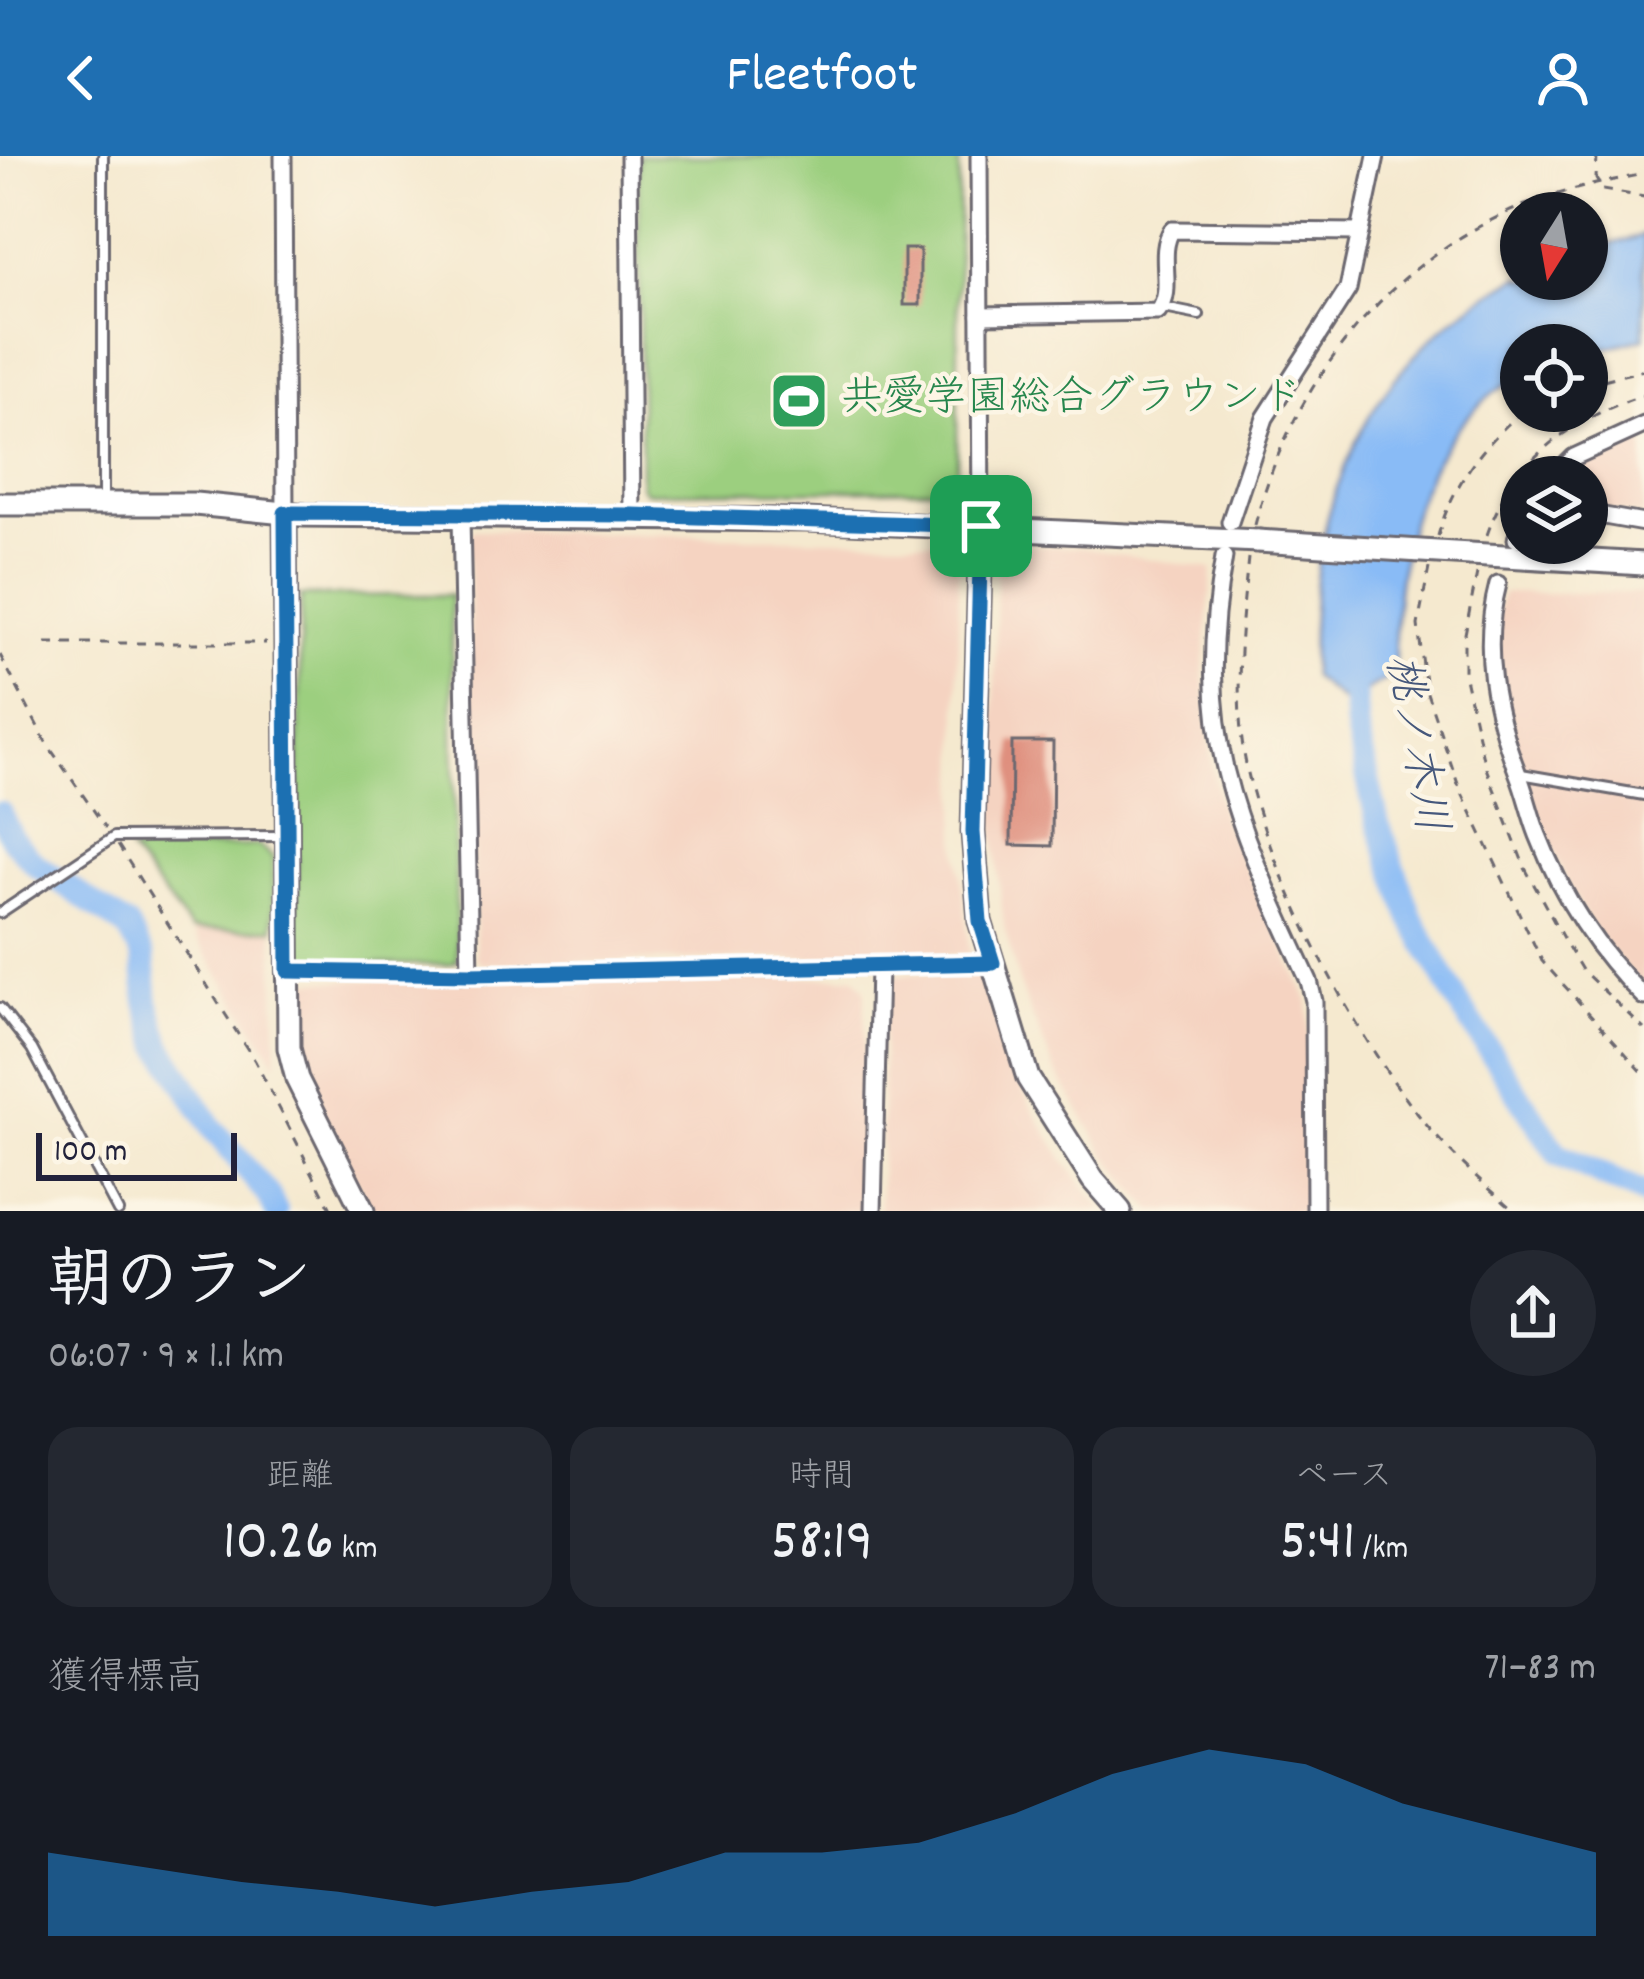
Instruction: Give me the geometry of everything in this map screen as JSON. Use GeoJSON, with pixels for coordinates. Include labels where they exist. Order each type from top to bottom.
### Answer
{"type":"FeatureCollection","features":[{"type":"Feature","properties":{"kind":"street"},"geometry":{"type":"LineString","coordinates":[[283,156],[286,836],[292,1065],[363,1211]]}},
{"type":"Feature","properties":{"kind":"street"},"geometry":{"type":"LineString","coordinates":[[629,156],[632,515]]}},
{"type":"Feature","properties":{"kind":"street"},"geometry":{"type":"LineString","coordinates":[[979,156],[981,526],[973,832],[980,921],[1028,1078],[1093,1180],[1120,1211]]}},
{"type":"Feature","properties":{"kind":"street"},"geometry":{"type":"LineString","coordinates":[[1230,522],[1265,418],[1345,297],[1376,156]]}},
{"type":"Feature","properties":{"kind":"street"},"geometry":{"type":"LineString","coordinates":[[980,315],[1152,313],[1163,308],[1166,242],[1172,230],[1360,232]]}},
{"type":"Feature","properties":{"kind":"street"},"geometry":{"type":"LineString","coordinates":[[1576,456],[1644,425]]}},
{"type":"Feature","properties":{"kind":"street"},"geometry":{"type":"LineString","coordinates":[[0,504],[195,504],[285,513],[632,515],[981,526],[1644,565]]}},
{"type":"Feature","properties":{"kind":"street"},"geometry":{"type":"LineString","coordinates":[[460,515],[470,974]]}},
{"type":"Feature","properties":{"kind":"street"},"geometry":{"type":"LineString","coordinates":[[1608,517],[1644,523]]}},
{"type":"Feature","properties":{"kind":"street"},"geometry":{"type":"LineString","coordinates":[[1224,557],[1211,657],[1219,753],[1246,840],[1314,1000],[1315,1211]]}},
{"type":"Feature","properties":{"kind":"street"},"geometry":{"type":"LineString","coordinates":[[1498,584],[1489,621],[1490,657],[1508,751],[1538,836],[1573,910],[1616,970],[1644,997]]}},
{"type":"Feature","properties":{"kind":"street"},"geometry":{"type":"LineString","coordinates":[[288,971],[470,974],[993,963]]}},
{"type":"Feature","properties":{"kind":"street"},"geometry":{"type":"LineString","coordinates":[[873,1211],[879,968]]}},
{"type":"Feature","properties":{"kind":"lane"},"geometry":{"type":"LineString","coordinates":[[103,156],[103,503]]}},
{"type":"Feature","properties":{"kind":"lane"},"geometry":{"type":"LineString","coordinates":[[1163,308],[1199,315]]}},
{"type":"Feature","properties":{"kind":"lane"},"geometry":{"type":"LineString","coordinates":[[1518,773],[1644,795]]}},
{"type":"Feature","properties":{"kind":"lane"},"geometry":{"type":"LineString","coordinates":[[0,914],[111,838],[286,836]]}},
{"type":"Feature","properties":{"kind":"lane"},"geometry":{"type":"LineString","coordinates":[[0,1008],[32,1049],[118,1211]]}},
{"type":"Feature","properties":{"kind":"path"},"geometry":{"type":"LineString","coordinates":[[1597,156],[1597,182],[1603,190],[1644,197]]}},
{"type":"Feature","properties":{"kind":"path"},"geometry":{"type":"LineString","coordinates":[[1514,1211],[1417,1114],[1326,967],[1250,786],[1241,733],[1238,659],[1254,541],[1270,474],[1309,390],[1367,314],[1436,256],[1507,212],[1597,182],[1644,174]]}},
{"type":"Feature","properties":{"kind":"path"},"geometry":{"type":"LineString","coordinates":[[1608,379],[1644,370]]}},
{"type":"Feature","properties":{"kind":"path"},"geometry":{"type":"LineString","coordinates":[[1477,555],[1499,502],[1535,454],[1582,421],[1644,395]]}},
{"type":"Feature","properties":{"kind":"path"},"geometry":{"type":"LineString","coordinates":[[1437,539],[1462,479],[1500,429]]}},
{"type":"Feature","properties":{"kind":"path"},"geometry":{"type":"LineString","coordinates":[[1432,557],[1418,626],[1426,690],[1459,787],[1542,961],[1644,1074]]}},
{"type":"Feature","properties":{"kind":"path"},"geometry":{"type":"LineString","coordinates":[[46,643],[286,644]]}},
{"type":"Feature","properties":{"kind":"path"},"geometry":{"type":"LineString","coordinates":[[0,655],[47,744],[255,1061],[332,1211]]}},
{"type":"Feature","properties":{"kind":"shaded area"},"geometry":{"type":"Polygon","coordinates":[[[1644,430],[1644,516],[1608,510],[1608,456],[1591,455],[1644,430]]]}},
{"type":"Feature","properties":{"kind":"shaded area"},"geometry":{"type":"Polygon","coordinates":[[[474,530],[942,542],[958,558],[957,842],[970,954],[482,964],[476,957],[469,536],[474,530]]]}},
{"type":"Feature","properties":{"kind":"shaded area"},"geometry":{"type":"Polygon","coordinates":[[[1009,545],[1081,548],[1212,569],[1203,673],[1223,821],[1308,1000],[1309,1211],[1152,1211],[1106,1155],[1054,1068],[1022,992],[1004,927],[993,822],[997,557],[1009,545]]]}},
{"type":"Feature","properties":{"kind":"shaded area"},"geometry":{"type":"Polygon","coordinates":[[[1502,593],[1644,593],[1644,988],[1594,929],[1569,886],[1514,755],[1498,684],[1494,628],[1502,593]]]}},
{"type":"Feature","properties":{"kind":"shaded area"},"geometry":{"type":"Polygon","coordinates":[[[273,929],[277,1064],[191,930],[273,929]]]}},
{"type":"Feature","properties":{"kind":"shaded area"},"geometry":{"type":"Polygon","coordinates":[[[976,973],[982,978],[1013,1072],[1033,1110],[1103,1211],[880,1211],[885,980],[892,975],[976,973]]]}},
{"type":"Feature","properties":{"kind":"shaded area"},"geometry":{"type":"Polygon","coordinates":[[[855,977],[865,989],[861,1211],[372,1211],[300,1066],[296,988],[304,981],[855,977]]]}},
{"type":"Feature","properties":{"kind":"green space","name":"共愛学園総合グラウンド"},"geometry":{"type":"Polygon","coordinates":[[[638,156],[959,156],[957,489],[646,492],[641,487],[638,156]]]}},
{"type":"Feature","properties":{"kind":"green space"},"geometry":{"type":"Polygon","coordinates":[[[451,595],[457,961],[448,965],[300,963],[296,958],[301,596],[451,595]]]}},
{"type":"Feature","properties":{"kind":"green space"},"geometry":{"type":"Polygon","coordinates":[[[258,845],[273,857],[273,929],[191,930],[130,851],[258,845]]]}},
{"type":"Feature","properties":{"kind":"water"},"geometry":{"type":"Polygon","coordinates":[[[1644,235],[1644,338],[1608,347],[1608,324],[1500,324],[1500,390],[1455,431],[1416,505],[1398,589],[1395,674],[1345,703],[1312,677],[1313,614],[1320,554],[1334,497],[1355,443],[1384,394],[1421,349],[1500,289],[1500,300],[1608,300],[1608,245],[1644,235]]]}},
{"type":"Feature","properties":{"kind":"building"},"geometry":{"type":"Polygon","coordinates":[[[904,249],[920,249],[920,305],[904,305],[904,249]]]}},
{"type":"Feature","properties":{"kind":"building"},"geometry":{"type":"Polygon","coordinates":[[[1012,742],[1053,742],[1052,846],[1011,845],[1012,742]]]}},
{"type":"Feature","properties":{"kind":"waterway","name":"桃ノ木川"},"geometry":{"type":"LineString","coordinates":[[1352,666],[1357,730],[1377,820],[1411,917],[1459,1004],[1558,1155],[1644,1194]]}},
{"type":"Feature","properties":{"kind":"waterway"},"geometry":{"type":"LineString","coordinates":[[0,813],[13,840],[35,864],[127,927],[143,956],[147,1002],[161,1046],[213,1129],[276,1211]]}},
{"type":"Feature","properties":{"kind":"place","name":"共愛学園総合グラウンド"},"geometry":{"type":"Point","coordinates":[799,401]}},
{"type":"Feature","properties":{"kind":"route"},"geometry":{"type":"LineString","coordinates":[[285,513],[632,515],[981,526],[973,832],[980,921],[993,963],[470,974],[288,971],[285,513]]}}]}
